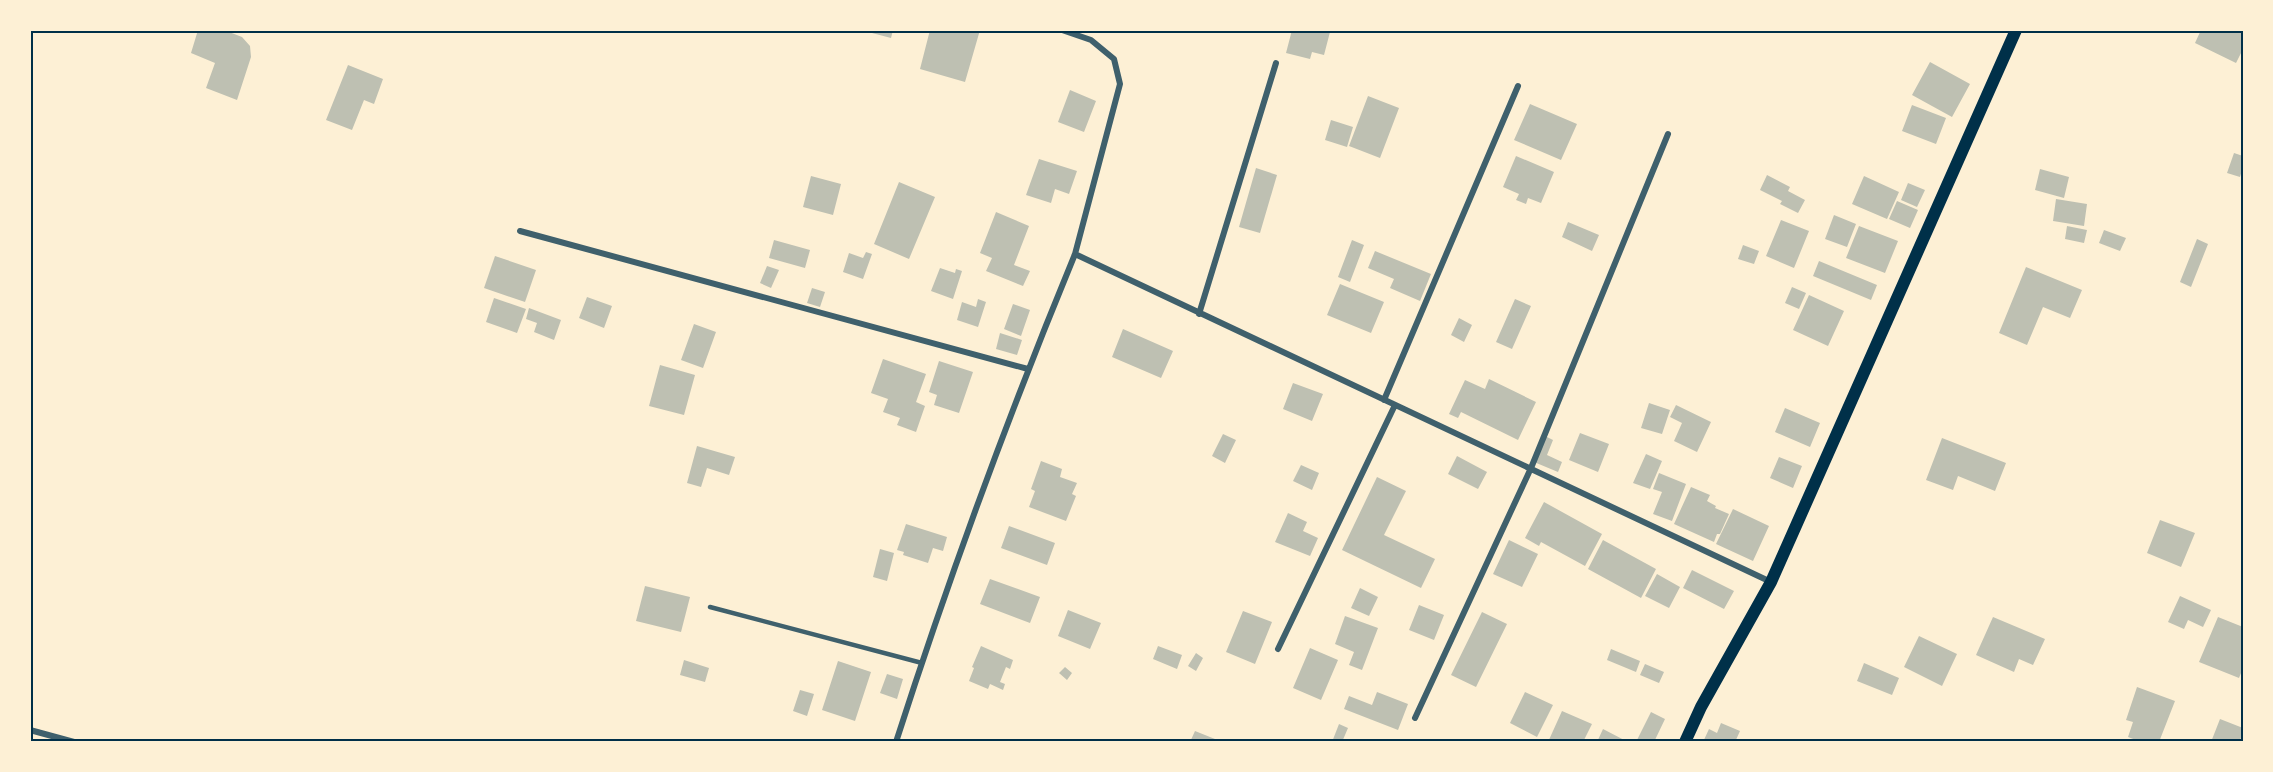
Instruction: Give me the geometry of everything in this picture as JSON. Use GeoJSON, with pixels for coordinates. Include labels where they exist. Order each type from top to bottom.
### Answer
{"type":"FeatureCollection","features":[{"type":"Feature","properties":{"kind":"main road"},"geometry":{"type":"LineString","coordinates":[[1685,742],[1701,707],[1771,582],[2016,30]]}},
{"type":"Feature","properties":{"kind":"street"},"geometry":{"type":"LineString","coordinates":[[896,742],[922,663],[1028,369],[1075,254],[1120,84],[1114,60],[1091,40],[1062,30]]}},
{"type":"Feature","properties":{"kind":"street"},"geometry":{"type":"LineString","coordinates":[[1199,314],[1276,63]]}},
{"type":"Feature","properties":{"kind":"street"},"geometry":{"type":"LineString","coordinates":[[1384,399],[1518,86]]}},
{"type":"Feature","properties":{"kind":"street"},"geometry":{"type":"LineString","coordinates":[[1415,718],[1531,468],[1668,134]]}},
{"type":"Feature","properties":{"kind":"street"},"geometry":{"type":"LineString","coordinates":[[520,231],[1028,369]]}},
{"type":"Feature","properties":{"kind":"street"},"geometry":{"type":"LineString","coordinates":[[1075,254],[1771,582]]}},
{"type":"Feature","properties":{"kind":"street"},"geometry":{"type":"LineString","coordinates":[[1278,649],[1395,405]]}},
{"type":"Feature","properties":{"kind":"street"},"geometry":{"type":"LineString","coordinates":[[30,730],[74,742]]}},
{"type":"Feature","properties":{"kind":"lane"},"geometry":{"type":"LineString","coordinates":[[710,606],[922,663]]}},
{"type":"Feature","properties":{"kind":"building"},"geometry":{"type":"Polygon","coordinates":[[[198,30],[224,30],[242,37],[250,46],[251,57],[237,100],[206,88],[215,63],[191,53],[198,30]]]}},
{"type":"Feature","properties":{"kind":"building"},"geometry":{"type":"Polygon","coordinates":[[[873,30],[893,30],[891,38],[872,33],[873,30]]]}},
{"type":"Feature","properties":{"kind":"building"},"geometry":{"type":"Polygon","coordinates":[[[930,30],[980,30],[965,82],[920,69],[930,30]]]}},
{"type":"Feature","properties":{"kind":"building"},"geometry":{"type":"Polygon","coordinates":[[[1292,30],[1330,32],[1324,55],[1312,52],[1310,59],[1286,53],[1292,30]]]}},
{"type":"Feature","properties":{"kind":"building"},"geometry":{"type":"Polygon","coordinates":[[[2201,30],[2243,30],[2243,49],[2236,63],[2195,43],[2201,30]]]}},
{"type":"Feature","properties":{"kind":"building"},"geometry":{"type":"Polygon","coordinates":[[[1930,62],[1970,84],[1952,117],[1912,95],[1930,62]]]}},
{"type":"Feature","properties":{"kind":"building"},"geometry":{"type":"Polygon","coordinates":[[[348,65],[383,79],[374,104],[364,100],[352,130],[326,120],[348,65]]]}},
{"type":"Feature","properties":{"kind":"building"},"geometry":{"type":"Polygon","coordinates":[[[1070,90],[1096,101],[1084,132],[1058,122],[1070,90]]]}},
{"type":"Feature","properties":{"kind":"building"},"geometry":{"type":"Polygon","coordinates":[[[1368,96],[1399,108],[1380,158],[1349,146],[1368,96]]]}},
{"type":"Feature","properties":{"kind":"building"},"geometry":{"type":"Polygon","coordinates":[[[1530,104],[1577,124],[1561,160],[1514,140],[1530,104]]]}},
{"type":"Feature","properties":{"kind":"building"},"geometry":{"type":"Polygon","coordinates":[[[1912,105],[1946,118],[1936,144],[1902,131],[1912,105]]]}},
{"type":"Feature","properties":{"kind":"building"},"geometry":{"type":"Polygon","coordinates":[[[1331,120],[1353,127],[1347,147],[1325,140],[1331,120]]]}},
{"type":"Feature","properties":{"kind":"building"},"geometry":{"type":"Polygon","coordinates":[[[2234,153],[2243,156],[2240,177],[2227,173],[2234,153]]]}},
{"type":"Feature","properties":{"kind":"building"},"geometry":{"type":"Polygon","coordinates":[[[1516,156],[1554,172],[1541,203],[1528,198],[1526,204],[1516,200],[1519,194],[1503,187],[1516,156]]]}},
{"type":"Feature","properties":{"kind":"building"},"geometry":{"type":"Polygon","coordinates":[[[1039,159],[1077,171],[1069,194],[1055,189],[1051,203],[1026,195],[1039,159]]]}},
{"type":"Feature","properties":{"kind":"building"},"geometry":{"type":"Polygon","coordinates":[[[1256,168],[1277,175],[1260,233],[1239,227],[1256,168]]]}},
{"type":"Feature","properties":{"kind":"building"},"geometry":{"type":"Polygon","coordinates":[[[2040,169],[2069,177],[2064,198],[2035,190],[2040,169]]]}},
{"type":"Feature","properties":{"kind":"building"},"geometry":{"type":"Polygon","coordinates":[[[1767,175],[1790,187],[1788,191],[1805,200],[1798,213],[1780,204],[1782,201],[1760,190],[1767,175]]]}},
{"type":"Feature","properties":{"kind":"building"},"geometry":{"type":"Polygon","coordinates":[[[811,176],[841,184],[833,215],[803,207],[811,176]]]}},
{"type":"Feature","properties":{"kind":"building"},"geometry":{"type":"Polygon","coordinates":[[[1864,176],[1899,192],[1887,219],[1852,204],[1864,176]]]}},
{"type":"Feature","properties":{"kind":"building"},"geometry":{"type":"Polygon","coordinates":[[[899,182],[935,197],[909,259],[874,244],[899,182]]]}},
{"type":"Feature","properties":{"kind":"building"},"geometry":{"type":"Polygon","coordinates":[[[1908,183],[1925,190],[1917,207],[1901,200],[1908,183]]]}},
{"type":"Feature","properties":{"kind":"building"},"geometry":{"type":"Polygon","coordinates":[[[2056,199],[2087,204],[2084,226],[2053,221],[2056,199]]]}},
{"type":"Feature","properties":{"kind":"building"},"geometry":{"type":"Polygon","coordinates":[[[1897,201],[1918,210],[1910,228],[1889,219],[1897,201]]]}},
{"type":"Feature","properties":{"kind":"building"},"geometry":{"type":"Polygon","coordinates":[[[996,212],[1029,226],[1014,265],[1030,271],[1023,286],[986,271],[992,258],[980,253],[996,212]]]}},
{"type":"Feature","properties":{"kind":"building"},"geometry":{"type":"Polygon","coordinates":[[[1834,215],[1856,224],[1847,247],[1825,239],[1834,215]]]}},
{"type":"Feature","properties":{"kind":"building"},"geometry":{"type":"Polygon","coordinates":[[[1781,220],[1809,231],[1794,268],[1766,256],[1781,220]]]}},
{"type":"Feature","properties":{"kind":"building"},"geometry":{"type":"Polygon","coordinates":[[[1568,222],[1599,235],[1592,251],[1562,237],[1568,222]]]}},
{"type":"Feature","properties":{"kind":"building"},"geometry":{"type":"Polygon","coordinates":[[[1859,226],[1898,241],[1885,273],[1846,258],[1859,226]]]}},
{"type":"Feature","properties":{"kind":"building"},"geometry":{"type":"Polygon","coordinates":[[[2067,226],[2087,230],[2084,243],[2065,239],[2067,226]]]}},
{"type":"Feature","properties":{"kind":"building"},"geometry":{"type":"Polygon","coordinates":[[[2104,230],[2126,238],[2120,251],[2099,243],[2104,230]]]}},
{"type":"Feature","properties":{"kind":"building"},"geometry":{"type":"Polygon","coordinates":[[[2197,239],[2208,244],[2191,287],[2180,282],[2197,239]]]}},
{"type":"Feature","properties":{"kind":"building"},"geometry":{"type":"Polygon","coordinates":[[[774,240],[810,250],[805,268],[769,258],[774,240]]]}},
{"type":"Feature","properties":{"kind":"building"},"geometry":{"type":"Polygon","coordinates":[[[1352,240],[1364,245],[1350,282],[1338,277],[1352,240]]]}},
{"type":"Feature","properties":{"kind":"building"},"geometry":{"type":"Polygon","coordinates":[[[1743,245],[1759,251],[1754,264],[1738,259],[1743,245]]]}},
{"type":"Feature","properties":{"kind":"building"},"geometry":{"type":"Polygon","coordinates":[[[1375,251],[1431,274],[1420,301],[1390,288],[1394,279],[1368,268],[1375,251]]]}},
{"type":"Feature","properties":{"kind":"building"},"geometry":{"type":"Polygon","coordinates":[[[866,252],[872,254],[863,279],[843,272],[849,253],[863,258],[866,252]]]}},
{"type":"Feature","properties":{"kind":"building"},"geometry":{"type":"Polygon","coordinates":[[[495,256],[536,270],[525,302],[484,288],[495,256]]]}},
{"type":"Feature","properties":{"kind":"building"},"geometry":{"type":"Polygon","coordinates":[[[1819,261],[1877,285],[1871,300],[1813,276],[1819,261]]]}},
{"type":"Feature","properties":{"kind":"building"},"geometry":{"type":"Polygon","coordinates":[[[767,266],[779,270],[771,288],[760,283],[767,266]]]}},
{"type":"Feature","properties":{"kind":"building"},"geometry":{"type":"Polygon","coordinates":[[[2026,267],[2082,290],[2070,318],[2043,307],[2027,345],[1999,333],[2026,267]]]}},
{"type":"Feature","properties":{"kind":"building"},"geometry":{"type":"Polygon","coordinates":[[[940,268],[955,273],[956,269],[962,271],[953,299],[931,291],[940,268]]]}},
{"type":"Feature","properties":{"kind":"building"},"geometry":{"type":"Polygon","coordinates":[[[1340,284],[1384,302],[1371,333],[1327,315],[1340,284]]]}},
{"type":"Feature","properties":{"kind":"building"},"geometry":{"type":"Polygon","coordinates":[[[1792,287],[1806,293],[1799,309],[1785,303],[1792,287]]]}},
{"type":"Feature","properties":{"kind":"building"},"geometry":{"type":"Polygon","coordinates":[[[812,288],[825,292],[820,307],[807,303],[812,288]]]}},
{"type":"Feature","properties":{"kind":"building"},"geometry":{"type":"Polygon","coordinates":[[[1809,295],[1844,311],[1828,346],[1793,330],[1809,295]]]}},
{"type":"Feature","properties":{"kind":"building"},"geometry":{"type":"Polygon","coordinates":[[[587,297],[612,306],[604,328],[579,318],[587,297]]]}},
{"type":"Feature","properties":{"kind":"building"},"geometry":{"type":"Polygon","coordinates":[[[494,298],[526,309],[517,333],[486,322],[494,298]]]}},
{"type":"Feature","properties":{"kind":"building"},"geometry":{"type":"Polygon","coordinates":[[[978,299],[986,302],[978,327],[957,320],[962,302],[976,307],[978,299]]]}},
{"type":"Feature","properties":{"kind":"building"},"geometry":{"type":"Polygon","coordinates":[[[1515,299],[1531,306],[1512,349],[1496,342],[1515,299]]]}},
{"type":"Feature","properties":{"kind":"building"},"geometry":{"type":"Polygon","coordinates":[[[1013,304],[1030,310],[1021,336],[1004,329],[1013,304]]]}},
{"type":"Feature","properties":{"kind":"building"},"geometry":{"type":"Polygon","coordinates":[[[529,308],[561,320],[554,340],[534,332],[537,323],[526,319],[529,308]]]}},
{"type":"Feature","properties":{"kind":"building"},"geometry":{"type":"Polygon","coordinates":[[[1459,318],[1472,325],[1464,342],[1451,335],[1459,318]]]}},
{"type":"Feature","properties":{"kind":"building"},"geometry":{"type":"Polygon","coordinates":[[[694,324],[716,332],[703,368],[681,360],[694,324]]]}},
{"type":"Feature","properties":{"kind":"building"},"geometry":{"type":"Polygon","coordinates":[[[1123,329],[1173,351],[1161,378],[1112,357],[1123,329]]]}},
{"type":"Feature","properties":{"kind":"building"},"geometry":{"type":"Polygon","coordinates":[[[1000,333],[1022,340],[1017,355],[996,349],[1000,333]]]}},
{"type":"Feature","properties":{"kind":"building"},"geometry":{"type":"Polygon","coordinates":[[[883,359],[926,374],[916,402],[925,406],[916,432],[897,425],[900,418],[883,412],[888,399],[871,393],[883,359]]]}},
{"type":"Feature","properties":{"kind":"building"},"geometry":{"type":"Polygon","coordinates":[[[939,361],[973,372],[959,413],[934,405],[937,395],[929,392],[939,361]]]}},
{"type":"Feature","properties":{"kind":"building"},"geometry":{"type":"Polygon","coordinates":[[[660,365],[695,375],[684,415],[649,406],[660,365]]]}},
{"type":"Feature","properties":{"kind":"building"},"geometry":{"type":"Polygon","coordinates":[[[1489,379],[1536,402],[1518,440],[1461,412],[1458,418],[1449,414],[1465,380],[1485,389],[1489,379]]]}},
{"type":"Feature","properties":{"kind":"building"},"geometry":{"type":"Polygon","coordinates":[[[1293,383],[1323,394],[1312,421],[1283,409],[1293,383]]]}},
{"type":"Feature","properties":{"kind":"building"},"geometry":{"type":"Polygon","coordinates":[[[1649,403],[1670,410],[1662,434],[1641,428],[1649,403]]]}},
{"type":"Feature","properties":{"kind":"building"},"geometry":{"type":"Polygon","coordinates":[[[1676,405],[1711,422],[1697,452],[1674,441],[1682,423],[1670,417],[1676,405]]]}},
{"type":"Feature","properties":{"kind":"building"},"geometry":{"type":"Polygon","coordinates":[[[1785,408],[1820,423],[1810,447],[1775,432],[1785,408]]]}},
{"type":"Feature","properties":{"kind":"building"},"geometry":{"type":"Polygon","coordinates":[[[1580,433],[1609,444],[1598,472],[1569,460],[1580,433]]]}},
{"type":"Feature","properties":{"kind":"building"},"geometry":{"type":"Polygon","coordinates":[[[1223,434],[1236,440],[1225,463],[1212,456],[1223,434]]]}},
{"type":"Feature","properties":{"kind":"building"},"geometry":{"type":"Polygon","coordinates":[[[1545,436],[1553,440],[1547,455],[1562,462],[1558,472],[1534,462],[1545,436]]]}},
{"type":"Feature","properties":{"kind":"building"},"geometry":{"type":"Polygon","coordinates":[[[1942,438],[2006,463],[1995,491],[1958,476],[1953,490],[1926,480],[1942,438]]]}},
{"type":"Feature","properties":{"kind":"building"},"geometry":{"type":"Polygon","coordinates":[[[697,446],[735,457],[729,475],[707,468],[701,487],[687,483],[697,446]]]}},
{"type":"Feature","properties":{"kind":"building"},"geometry":{"type":"Polygon","coordinates":[[[1646,454],[1662,461],[1650,489],[1633,483],[1646,454]]]}},
{"type":"Feature","properties":{"kind":"building"},"geometry":{"type":"Polygon","coordinates":[[[1457,456],[1487,472],[1478,489],[1448,474],[1457,456]]]}},
{"type":"Feature","properties":{"kind":"building"},"geometry":{"type":"Polygon","coordinates":[[[1779,457],[1802,466],[1793,488],[1770,478],[1779,457]]]}},
{"type":"Feature","properties":{"kind":"building"},"geometry":{"type":"Polygon","coordinates":[[[1041,461],[1062,469],[1060,477],[1077,483],[1072,494],[1076,496],[1066,521],[1029,507],[1035,491],[1031,489],[1041,461]]]}},
{"type":"Feature","properties":{"kind":"building"},"geometry":{"type":"Polygon","coordinates":[[[1301,465],[1319,473],[1312,490],[1293,481],[1301,465]]]}},
{"type":"Feature","properties":{"kind":"building"},"geometry":{"type":"Polygon","coordinates":[[[1659,473],[1686,484],[1672,521],[1653,514],[1662,492],[1653,489],[1659,473]]]}},
{"type":"Feature","properties":{"kind":"building"},"geometry":{"type":"Polygon","coordinates":[[[1377,477],[1406,491],[1384,535],[1435,559],[1421,588],[1342,550],[1377,477]]]}},
{"type":"Feature","properties":{"kind":"building"},"geometry":{"type":"Polygon","coordinates":[[[1691,487],[1710,495],[1707,501],[1716,506],[1715,508],[1729,514],[1714,542],[1674,524],[1691,487]]]}},
{"type":"Feature","properties":{"kind":"building"},"geometry":{"type":"Polygon","coordinates":[[[1544,502],[1602,534],[1585,566],[1541,542],[1539,546],[1525,538],[1544,502]]]}},
{"type":"Feature","properties":{"kind":"building"},"geometry":{"type":"Polygon","coordinates":[[[1733,509],[1769,526],[1753,561],[1716,544],[1733,509]]]}},
{"type":"Feature","properties":{"kind":"building"},"geometry":{"type":"Polygon","coordinates":[[[1288,513],[1307,522],[1303,531],[1318,538],[1310,556],[1275,542],[1288,513]]]}},
{"type":"Feature","properties":{"kind":"building"},"geometry":{"type":"Polygon","coordinates":[[[2160,520],[2195,533],[2181,567],[2147,553],[2160,520]]]}},
{"type":"Feature","properties":{"kind":"building"},"geometry":{"type":"Polygon","coordinates":[[[906,524],[947,537],[943,551],[933,548],[928,563],[903,555],[904,552],[897,550],[906,524]]]}},
{"type":"Feature","properties":{"kind":"building"},"geometry":{"type":"Polygon","coordinates":[[[1009,526],[1055,543],[1047,565],[1001,548],[1009,526]]]}},
{"type":"Feature","properties":{"kind":"building"},"geometry":{"type":"Polygon","coordinates":[[[1509,540],[1538,554],[1522,587],[1493,574],[1509,540]]]}},
{"type":"Feature","properties":{"kind":"building"},"geometry":{"type":"Polygon","coordinates":[[[1603,540],[1656,569],[1641,598],[1588,569],[1603,540]]]}},
{"type":"Feature","properties":{"kind":"building"},"geometry":{"type":"Polygon","coordinates":[[[880,549],[894,553],[887,581],[873,577],[880,549]]]}},
{"type":"Feature","properties":{"kind":"building"},"geometry":{"type":"Polygon","coordinates":[[[1692,570],[1734,591],[1724,609],[1683,588],[1692,570]]]}},
{"type":"Feature","properties":{"kind":"building"},"geometry":{"type":"Polygon","coordinates":[[[1657,574],[1680,587],[1669,608],[1645,596],[1657,574]]]}},
{"type":"Feature","properties":{"kind":"building"},"geometry":{"type":"Polygon","coordinates":[[[990,579],[1040,597],[1030,623],[980,604],[990,579]]]}},
{"type":"Feature","properties":{"kind":"building"},"geometry":{"type":"Polygon","coordinates":[[[645,586],[690,597],[681,632],[636,621],[645,586]]]}},
{"type":"Feature","properties":{"kind":"building"},"geometry":{"type":"Polygon","coordinates":[[[1360,588],[1378,597],[1369,616],[1351,608],[1360,588]]]}},
{"type":"Feature","properties":{"kind":"building"},"geometry":{"type":"Polygon","coordinates":[[[2180,596],[2211,610],[2203,627],[2188,620],[2184,629],[2168,622],[2180,596]]]}},
{"type":"Feature","properties":{"kind":"building"},"geometry":{"type":"Polygon","coordinates":[[[1419,605],[1444,615],[1434,640],[1409,630],[1419,605]]]}},
{"type":"Feature","properties":{"kind":"building"},"geometry":{"type":"Polygon","coordinates":[[[1068,610],[1101,623],[1090,649],[1058,636],[1068,610]]]}},
{"type":"Feature","properties":{"kind":"building"},"geometry":{"type":"Polygon","coordinates":[[[1243,611],[1272,622],[1255,664],[1226,652],[1243,611]]]}},
{"type":"Feature","properties":{"kind":"building"},"geometry":{"type":"Polygon","coordinates":[[[1482,612],[1507,624],[1476,687],[1451,675],[1482,612]]]}},
{"type":"Feature","properties":{"kind":"building"},"geometry":{"type":"Polygon","coordinates":[[[1345,616],[1378,628],[1362,670],[1349,665],[1354,652],[1335,644],[1345,616]]]}},
{"type":"Feature","properties":{"kind":"building"},"geometry":{"type":"Polygon","coordinates":[[[1993,617],[2045,639],[2033,665],[2019,659],[2014,672],[1976,655],[1993,617]]]}},
{"type":"Feature","properties":{"kind":"building"},"geometry":{"type":"Polygon","coordinates":[[[2218,617],[2243,627],[2243,668],[2239,678],[2199,662],[2218,617]]]}},
{"type":"Feature","properties":{"kind":"building"},"geometry":{"type":"Polygon","coordinates":[[[1919,636],[1957,654],[1942,686],[1904,667],[1919,636]]]}},
{"type":"Feature","properties":{"kind":"building"},"geometry":{"type":"Polygon","coordinates":[[[981,646],[1013,660],[1010,669],[1006,667],[1000,682],[1005,684],[1003,690],[990,684],[988,689],[969,681],[981,646]]]}},
{"type":"Feature","properties":{"kind":"building"},"geometry":{"type":"Polygon","coordinates":[[[1158,646],[1182,655],[1177,669],[1153,659],[1158,646]]]}},
{"type":"Feature","properties":{"kind":"building"},"geometry":{"type":"Polygon","coordinates":[[[1310,648],[1338,660],[1321,700],[1293,688],[1310,648]]]}},
{"type":"Feature","properties":{"kind":"building"},"geometry":{"type":"Polygon","coordinates":[[[1611,649],[1640,661],[1636,672],[1607,660],[1611,649]]]}},
{"type":"Feature","properties":{"kind":"building"},"geometry":{"type":"Polygon","coordinates":[[[1196,653],[1203,658],[1196,671],[1188,666],[1196,653]]]}},
{"type":"Feature","properties":{"kind":"building"},"geometry":{"type":"Polygon","coordinates":[[[684,660],[709,668],[705,682],[680,675],[684,660]]]}},
{"type":"Feature","properties":{"kind":"building"},"geometry":{"type":"Polygon","coordinates":[[[838,661],[871,672],[855,721],[822,710],[838,661]]]}},
{"type":"Feature","properties":{"kind":"building"},"geometry":{"type":"Polygon","coordinates":[[[1864,663],[1899,678],[1892,695],[1857,681],[1864,663]]]}},
{"type":"Feature","properties":{"kind":"building"},"geometry":{"type":"Polygon","coordinates":[[[1645,664],[1664,672],[1659,683],[1640,675],[1645,664]]]}},
{"type":"Feature","properties":{"kind":"building"},"geometry":{"type":"Polygon","coordinates":[[[1065,667],[1072,673],[1067,680],[1059,673],[1065,667]]]}},
{"type":"Feature","properties":{"kind":"building"},"geometry":{"type":"Polygon","coordinates":[[[887,674],[903,679],[897,699],[880,693],[887,674]]]}},
{"type":"Feature","properties":{"kind":"building"},"geometry":{"type":"Polygon","coordinates":[[[2137,687],[2175,701],[2159,742],[2141,742],[2128,737],[2133,722],[2126,720],[2137,687]]]}},
{"type":"Feature","properties":{"kind":"building"},"geometry":{"type":"Polygon","coordinates":[[[800,690],[814,694],[807,716],[793,711],[800,690]]]}},
{"type":"Feature","properties":{"kind":"building"},"geometry":{"type":"Polygon","coordinates":[[[1377,692],[1408,704],[1398,730],[1344,709],[1349,696],[1372,705],[1377,692]]]}},
{"type":"Feature","properties":{"kind":"building"},"geometry":{"type":"Polygon","coordinates":[[[1525,692],[1553,705],[1537,737],[1510,723],[1525,692]]]}},
{"type":"Feature","properties":{"kind":"building"},"geometry":{"type":"Polygon","coordinates":[[[1562,711],[1592,724],[1583,742],[1548,742],[1562,711]]]}},
{"type":"Feature","properties":{"kind":"building"},"geometry":{"type":"Polygon","coordinates":[[[1651,712],[1665,719],[1654,742],[1642,742],[1637,740],[1651,712]]]}},
{"type":"Feature","properties":{"kind":"building"},"geometry":{"type":"Polygon","coordinates":[[[2220,719],[2243,728],[2240,742],[2211,742],[2220,719]]]}},
{"type":"Feature","properties":{"kind":"building"},"geometry":{"type":"Polygon","coordinates":[[[1721,723],[1740,731],[1735,742],[1703,742],[1709,729],[1717,733],[1721,723]]]}},
{"type":"Feature","properties":{"kind":"building"},"geometry":{"type":"Polygon","coordinates":[[[1339,724],[1348,728],[1342,742],[1332,742],[1339,724]]]}},
{"type":"Feature","properties":{"kind":"building"},"geometry":{"type":"Polygon","coordinates":[[[1603,729],[1628,742],[1597,742],[1603,729]]]}},
{"type":"Feature","properties":{"kind":"building"},"geometry":{"type":"Polygon","coordinates":[[[1195,731],[1215,739],[1214,742],[1190,742],[1195,731]]]}}]}
